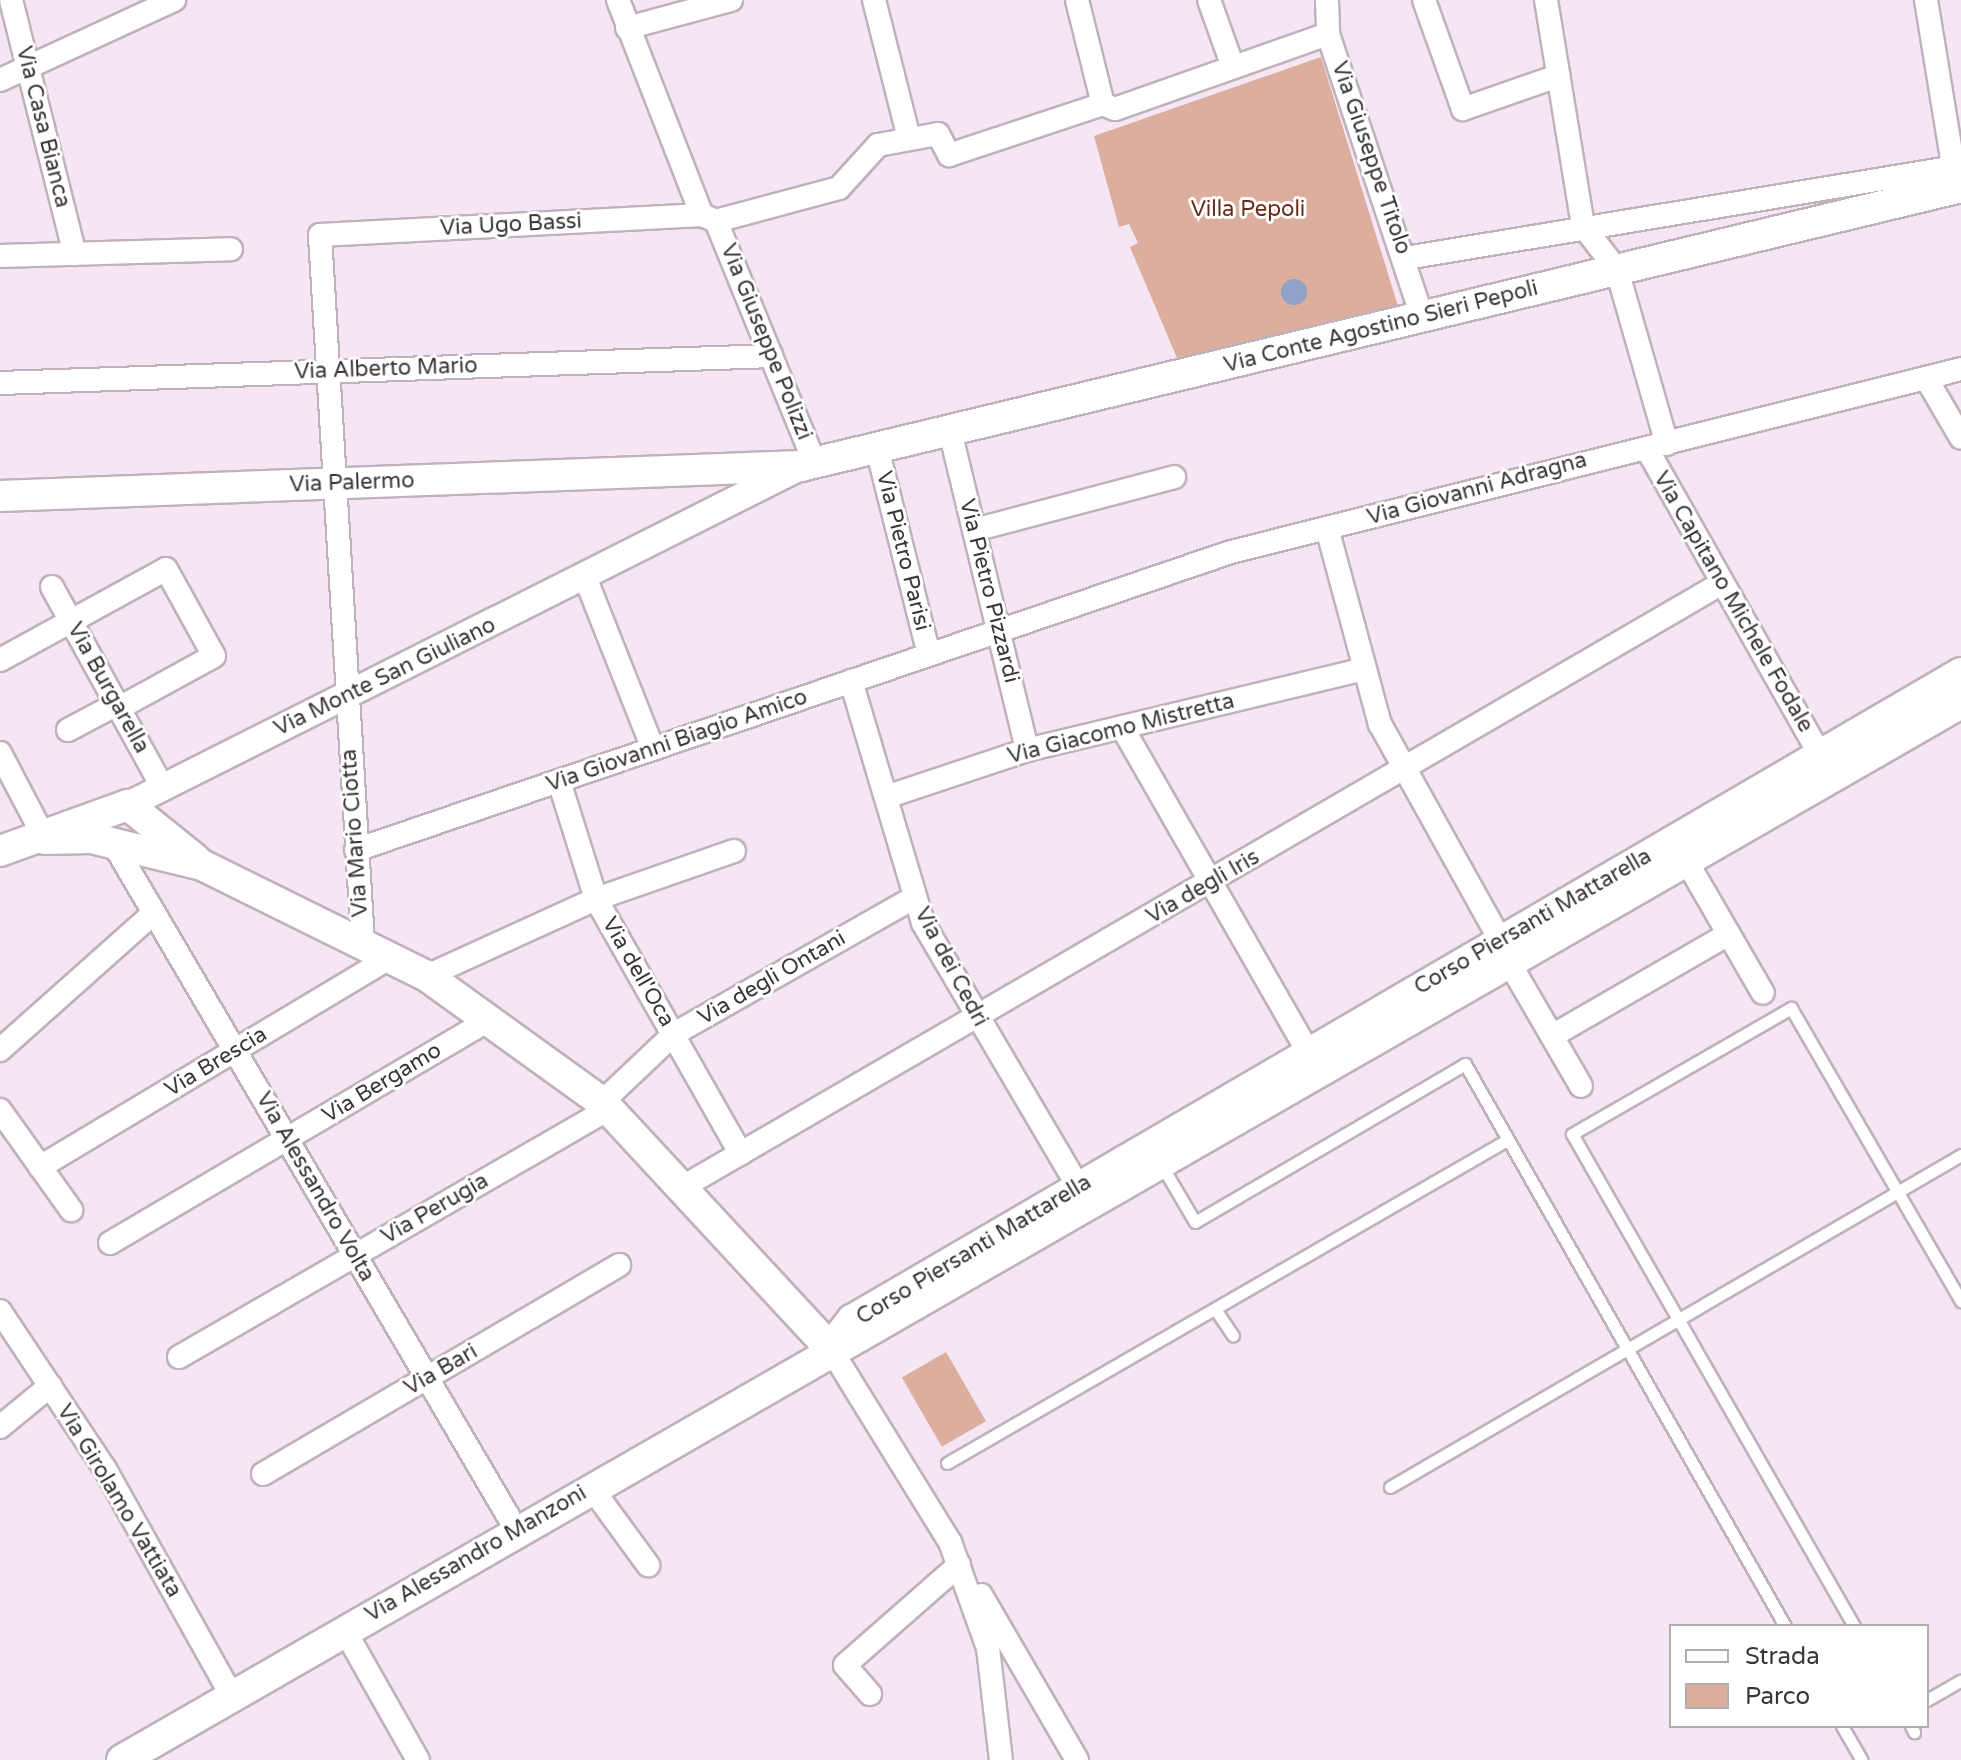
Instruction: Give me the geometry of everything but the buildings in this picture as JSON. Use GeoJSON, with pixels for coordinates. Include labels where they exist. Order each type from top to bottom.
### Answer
{"type":"FeatureCollection","features":[{"type":"Feature","properties":{"kind":"main road","name":"Via Conte Agostino Sieri Pepoli"},"geometry":{"type":"LineString","coordinates":[[704,469],[808,465],[1816,222],[1958,176]]}},
{"type":"Feature","properties":{"kind":"main road","name":"Via Palermo"},"geometry":{"type":"LineString","coordinates":[[0,496],[704,469]]}},
{"type":"Feature","properties":{"kind":"main road","name":"Corso Piersanti Mattarella"},"geometry":{"type":"LineString","coordinates":[[830,1348],[868,1337],[1156,1156],[1505,953],[1820,755],[1961,673]]}},
{"type":"Feature","properties":{"kind":"main road","name":"Corso Piersanti Mattarella"},"geometry":{"type":"LineString","coordinates":[[830,1348],[852,1320],[1079,1188],[1156,1156],[1308,1052],[1687,862],[1961,703]]}},
{"type":"Feature","properties":{"kind":"main road","name":"Via Monte San Giuliano"},"geometry":{"type":"LineString","coordinates":[[45,839],[128,805]]}},
{"type":"Feature","properties":{"kind":"main road"},"geometry":{"type":"LineString","coordinates":[[128,805],[202,865]]}},
{"type":"Feature","properties":{"kind":"main road"},"geometry":{"type":"LineString","coordinates":[[0,851],[45,839],[113,843],[202,865],[427,976],[605,1106],[830,1348]]}},
{"type":"Feature","properties":{"kind":"main road","name":"Via Alessandro Manzoni"},"geometry":{"type":"LineString","coordinates":[[122,1760],[830,1348]]}},
{"type":"Feature","properties":{"kind":"street","name":"Via Casa Bianca"},"geometry":{"type":"LineString","coordinates":[[11,0],[75,254]]}},
{"type":"Feature","properties":{"kind":"street"},"geometry":{"type":"LineString","coordinates":[[0,80],[174,0]]}},
{"type":"Feature","properties":{"kind":"street","name":"Via Giuseppe Polizzi"},"geometry":{"type":"LineString","coordinates":[[618,0],[627,28],[709,218],[772,356],[808,465]]}},
{"type":"Feature","properties":{"kind":"street"},"geometry":{"type":"LineString","coordinates":[[627,28],[731,0]]}},
{"type":"Feature","properties":{"kind":"street"},"geometry":{"type":"LineString","coordinates":[[874,0],[909,138],[938,134],[949,155],[1097,102],[1115,109],[1328,34]]}},
{"type":"Feature","properties":{"kind":"street"},"geometry":{"type":"LineString","coordinates":[[1077,0],[1097,102]]}},
{"type":"Feature","properties":{"kind":"street"},"geometry":{"type":"LineString","coordinates":[[1209,0],[1233,67]]}},
{"type":"Feature","properties":{"kind":"street","name":"Via Giuseppe Titolo"},"geometry":{"type":"LineString","coordinates":[[1327,0],[1328,34],[1406,258],[1422,317]]}},
{"type":"Feature","properties":{"kind":"street"},"geometry":{"type":"LineString","coordinates":[[1424,0],[1463,109],[1558,76]]}},
{"type":"Feature","properties":{"kind":"street"},"geometry":{"type":"LineString","coordinates":[[1546,0],[1583,226],[1617,270]]}},
{"type":"Feature","properties":{"kind":"street"},"geometry":{"type":"LineString","coordinates":[[1406,258],[1810,187],[1958,176],[1926,0]]}},
{"type":"Feature","properties":{"kind":"street","name":"Via Ugo Bassi"},"geometry":{"type":"LineString","coordinates":[[320,235],[709,218],[839,188],[865,154],[909,138]]}},
{"type":"Feature","properties":{"kind":"street"},"geometry":{"type":"LineString","coordinates":[[1810,187],[1816,222]]}},
{"type":"Feature","properties":{"kind":"street","name":"Via Mario Ciotta"},"geometry":{"type":"LineString","coordinates":[[320,235],[332,483],[363,943]]}},
{"type":"Feature","properties":{"kind":"street"},"geometry":{"type":"LineString","coordinates":[[0,256],[231,249]]}},
{"type":"Feature","properties":{"kind":"street","name":"Via Capitano Michele Fodale"},"geometry":{"type":"LineString","coordinates":[[1617,270],[1657,447],[1722,583],[1820,755]]}},
{"type":"Feature","properties":{"kind":"street","name":"Via Alberto Mario"},"geometry":{"type":"LineString","coordinates":[[0,383],[772,356]]}},
{"type":"Feature","properties":{"kind":"street","name":"Via Giovanni Adragna"},"geometry":{"type":"LineString","coordinates":[[999,631],[1231,552],[1961,369]]}},
{"type":"Feature","properties":{"kind":"street"},"geometry":{"type":"LineString","coordinates":[[1926,378],[1961,438]]}},
{"type":"Feature","properties":{"kind":"street","name":"Via Pietro Pizzardi"},"geometry":{"type":"LineString","coordinates":[[950,431],[1027,750]]}},
{"type":"Feature","properties":{"kind":"street","name":"Via Pietro Parisi"},"geometry":{"type":"LineString","coordinates":[[877,448],[929,655]]}},
{"type":"Feature","properties":{"kind":"street","name":"Via Conte Agostino Sieri Pepoli"},"geometry":{"type":"LineString","coordinates":[[722,508],[808,465]]}},
{"type":"Feature","properties":{"kind":"street"},"geometry":{"type":"LineString","coordinates":[[704,469],[722,508]]}},
{"type":"Feature","properties":{"kind":"street"},"geometry":{"type":"LineString","coordinates":[[974,530],[1174,477]]}},
{"type":"Feature","properties":{"kind":"street","name":"Via Monte San Giuliano"},"geometry":{"type":"LineString","coordinates":[[128,805],[722,508]]}},
{"type":"Feature","properties":{"kind":"street"},"geometry":{"type":"LineString","coordinates":[[1327,528],[1360,670],[1401,770],[1581,1086]]}},
{"type":"Feature","properties":{"kind":"street"},"geometry":{"type":"LineString","coordinates":[[0,660],[166,569],[214,656],[68,730]]}},
{"type":"Feature","properties":{"kind":"street"},"geometry":{"type":"LineString","coordinates":[[585,577],[653,749]]}},
{"type":"Feature","properties":{"kind":"street","name":"Via degli Iris"},"geometry":{"type":"LineString","coordinates":[[681,1188],[1722,583]]}},
{"type":"Feature","properties":{"kind":"street","name":"Via Burgarella"},"geometry":{"type":"LineString","coordinates":[[52,587],[163,788]]}},
{"type":"Feature","properties":{"kind":"street","name":"Via Giovanni Biagio Amico"},"geometry":{"type":"LineString","coordinates":[[356,850],[999,631]]}},
{"type":"Feature","properties":{"kind":"street","name":"Via Giacomo Mistretta"},"geometry":{"type":"LineString","coordinates":[[886,797],[1027,750],[1360,670]]}},
{"type":"Feature","properties":{"kind":"street","name":"Via dei Cedri"},"geometry":{"type":"LineString","coordinates":[[851,681],[915,897],[977,1017],[1079,1188]]}},
{"type":"Feature","properties":{"kind":"street"},"geometry":{"type":"LineString","coordinates":[[1122,727],[1308,1052]]}},
{"type":"Feature","properties":{"kind":"street"},"geometry":{"type":"LineString","coordinates":[[0,753],[45,839]]}},
{"type":"Feature","properties":{"kind":"street","name":"Via dell'Oca"},"geometry":{"type":"LineString","coordinates":[[559,781],[596,899],[741,1154]]}},
{"type":"Feature","properties":{"kind":"street","name":"Via Alessandro Volta"},"geometry":{"type":"LineString","coordinates":[[113,843],[517,1531]]}},
{"type":"Feature","properties":{"kind":"street"},"geometry":{"type":"LineString","coordinates":[[427,976],[596,899],[734,851]]}},
{"type":"Feature","properties":{"kind":"street"},"geometry":{"type":"LineString","coordinates":[[1687,862],[1763,993]]}},
{"type":"Feature","properties":{"kind":"street","name":"Via degli Ontani"},"geometry":{"type":"LineString","coordinates":[[605,1106],[674,1034],[915,897]]}},
{"type":"Feature","properties":{"kind":"street"},"geometry":{"type":"LineString","coordinates":[[0,1050],[154,913]]}},
{"type":"Feature","properties":{"kind":"street"},"geometry":{"type":"LineString","coordinates":[[1552,1036],[1729,934]]}},
{"type":"Feature","properties":{"kind":"street","name":"Via Brescia"},"geometry":{"type":"LineString","coordinates":[[40,1167],[391,957]]}},
{"type":"Feature","properties":{"kind":"street","name":"Via Bergamo"},"geometry":{"type":"LineString","coordinates":[[110,1243],[489,1020]]}},
{"type":"Feature","properties":{"kind":"street","name":"Via Perugia"},"geometry":{"type":"LineString","coordinates":[[179,1357],[605,1106]]}},
{"type":"Feature","properties":{"kind":"street"},"geometry":{"type":"LineString","coordinates":[[0,1110],[71,1210]]}},
{"type":"Feature","properties":{"kind":"street","name":"Via Bari"},"geometry":{"type":"LineString","coordinates":[[263,1474],[619,1265]]}},
{"type":"Feature","properties":{"kind":"street","name":"Via Girolamo Vattiata"},"geometry":{"type":"LineString","coordinates":[[0,1311],[50,1386],[232,1696]]}},
{"type":"Feature","properties":{"kind":"street"},"geometry":{"type":"LineString","coordinates":[[830,1348],[950,1542],[1077,1760]]}},
{"type":"Feature","properties":{"kind":"street"},"geometry":{"type":"LineString","coordinates":[[0,1427],[50,1386]]}},
{"type":"Feature","properties":{"kind":"street"},"geometry":{"type":"LineString","coordinates":[[591,1487],[648,1565]]}},
{"type":"Feature","properties":{"kind":"street"},"geometry":{"type":"LineString","coordinates":[[950,1542],[988,1648],[999,1759]]}},
{"type":"Feature","properties":{"kind":"street"},"geometry":{"type":"LineString","coordinates":[[870,1694],[845,1665],[959,1565]]}},
{"type":"Feature","properties":{"kind":"street"},"geometry":{"type":"LineString","coordinates":[[345,1631],[418,1760]]}},
{"type":"Feature","properties":{"kind":"lane"},"geometry":{"type":"LineString","coordinates":[[1853,1624],[1572,1134],[1791,1008],[1961,1301]]}},
{"type":"Feature","properties":{"kind":"lane"},"geometry":{"type":"LineString","coordinates":[[1156,1156],[1195,1222],[1465,1064],[1784,1624]]}},
{"type":"Feature","properties":{"kind":"lane"},"geometry":{"type":"LineString","coordinates":[[947,1463],[1507,1140]]}},
{"type":"Feature","properties":{"kind":"lane"},"geometry":{"type":"LineString","coordinates":[[1390,1487],[1961,1155]]}},
{"type":"Feature","properties":{"kind":"lane"},"geometry":{"type":"LineString","coordinates":[[1215,1309],[1233,1336]]}},
{"type":"Feature","properties":{"kind":"lane"},"geometry":{"type":"LineString","coordinates":[[1929,1699],[1961,1680]]}},
{"type":"Feature","properties":{"kind":"lane"},"geometry":{"type":"LineString","coordinates":[[1843,1728],[1862,1760]]}},
{"type":"Feature","properties":{"kind":"green space","name":"Villa Pepoli"},"geometry":{"type":"Polygon","coordinates":[[[1321,57],[1398,306],[1177,358],[1130,247],[1138,243],[1129,224],[1119,227],[1094,136],[1321,57]]]}},
{"type":"Feature","properties":{"kind":"green space"},"geometry":{"type":"Polygon","coordinates":[[[946,1352],[986,1421],[942,1447],[902,1378],[946,1352]]]}},
{"type":"Feature","properties":{"kind":"water"},"geometry":{"type":"Polygon","coordinates":[[[1294,279],[1303,283],[1307,292],[1303,301],[1294,305],[1285,301],[1281,292],[1285,283],[1294,279]]]}}]}
